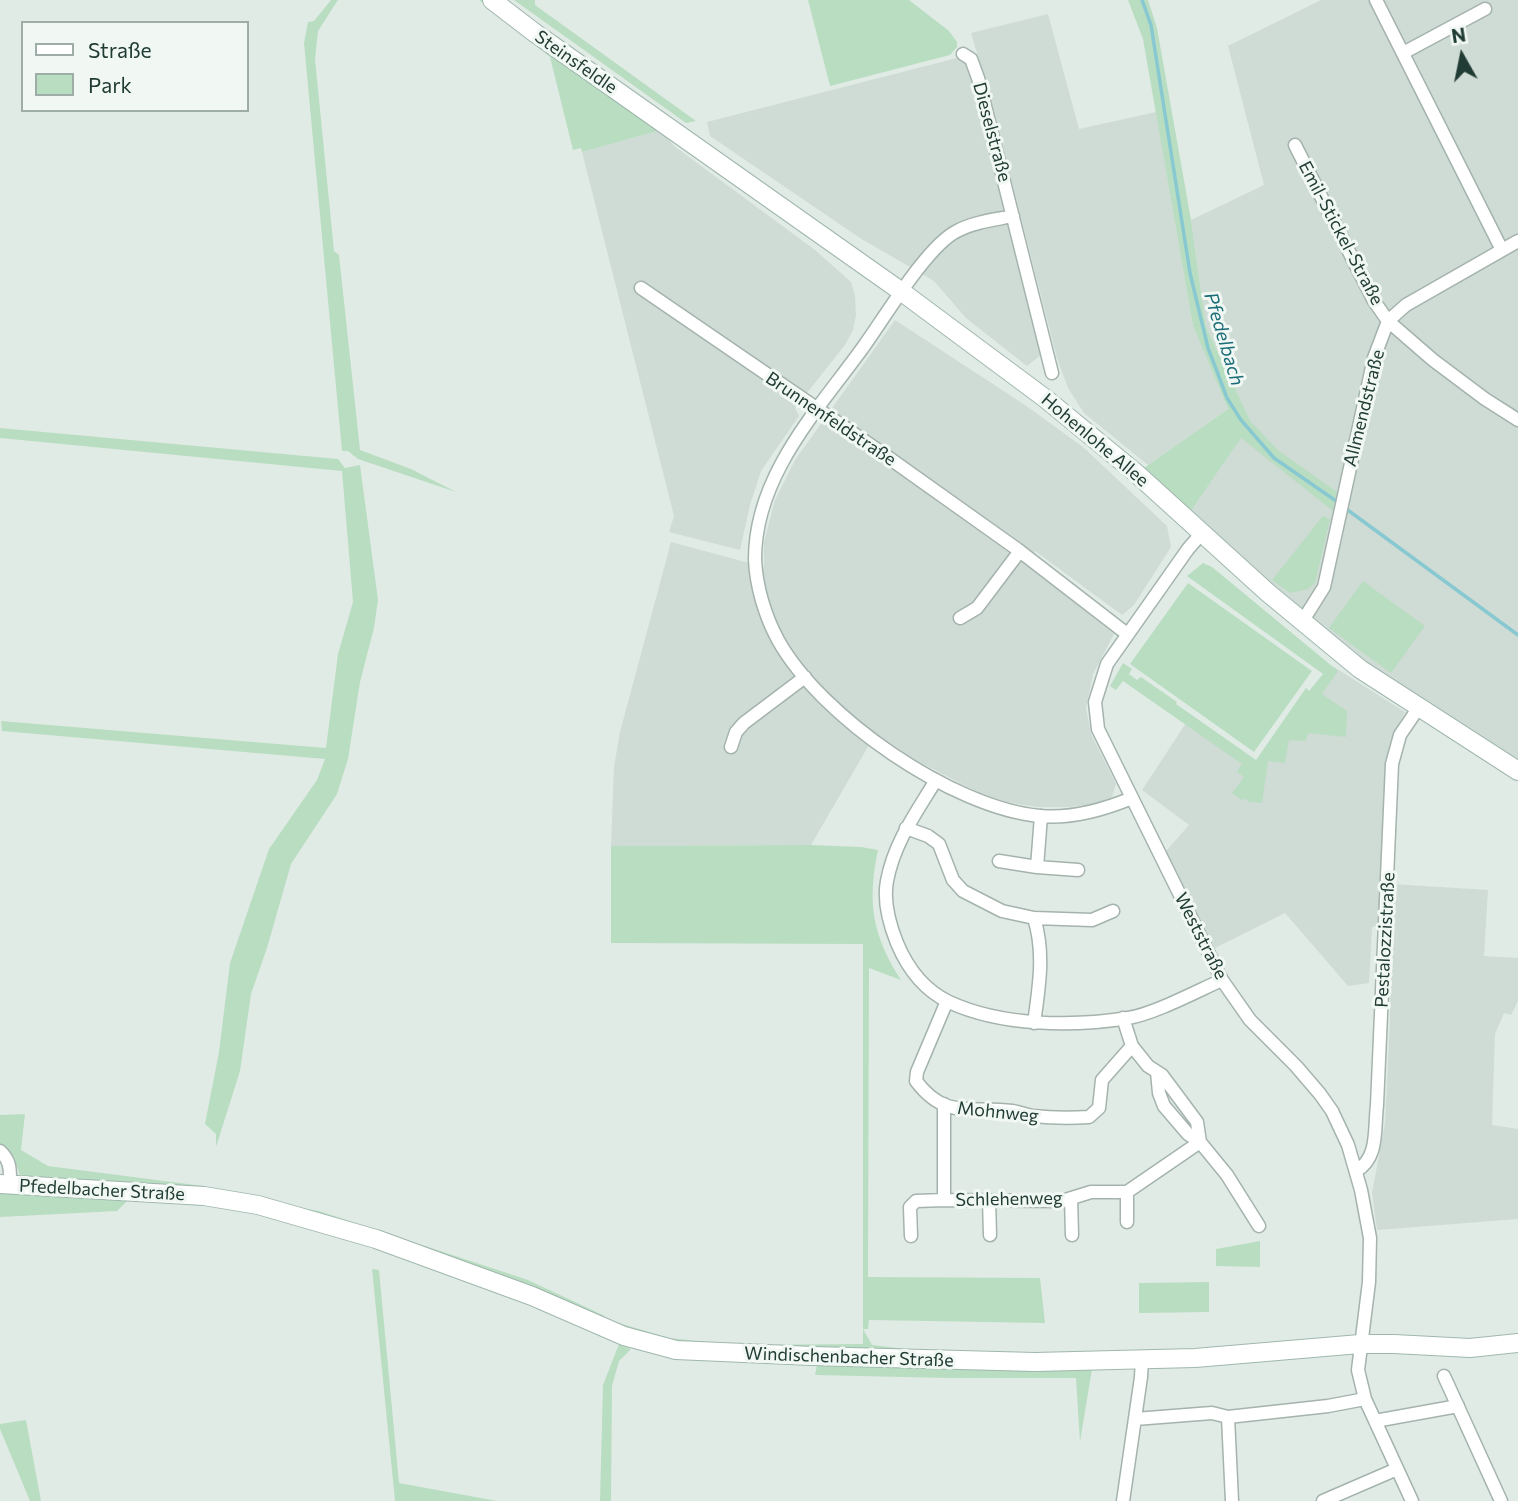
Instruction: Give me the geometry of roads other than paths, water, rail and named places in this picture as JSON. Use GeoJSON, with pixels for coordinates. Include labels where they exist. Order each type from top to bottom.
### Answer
{"type":"FeatureCollection","features":[{"type":"Feature","properties":{"kind":"street","name":"Steinsfeldle"},"geometry":{"type":"LineString","coordinates":[[492,0],[661,121]]}},
{"type":"Feature","properties":{"kind":"street"},"geometry":{"type":"LineString","coordinates":[[1376,0],[1502,250]]}},
{"type":"Feature","properties":{"kind":"street"},"geometry":{"type":"LineString","coordinates":[[1403,53],[1485,9]]}},
{"type":"Feature","properties":{"kind":"street","name":"Dieselstraße"},"geometry":{"type":"LineString","coordinates":[[963,54],[971,59],[978,78],[1052,373]]}},
{"type":"Feature","properties":{"kind":"street","name":"Hohenlohe Allee"},"geometry":{"type":"LineString","coordinates":[[661,121],[902,292],[1046,399],[1136,473],[1301,622],[1360,668],[1518,771]]}},
{"type":"Feature","properties":{"kind":"street","name":"Emil-Stickel-Straße"},"geometry":{"type":"LineString","coordinates":[[1295,145],[1374,301],[1388,321],[1433,360],[1518,420]]}},
{"type":"Feature","properties":{"kind":"street"},"geometry":{"type":"LineString","coordinates":[[1013,216],[955,231],[942,241],[902,292],[781,462],[764,499],[758,523],[755,560],[766,613],[779,641],[806,677],[839,713],[893,753],[936,780],[1010,811],[1041,816],[1085,813],[1109,808],[1132,798]]}},
{"type":"Feature","properties":{"kind":"street"},"geometry":{"type":"LineString","coordinates":[[1388,321],[1406,305],[1518,241]]}},
{"type":"Feature","properties":{"kind":"street","name":"Brunnenfeldstraße"},"geometry":{"type":"LineString","coordinates":[[641,289],[1020,551],[1127,634]]}},
{"type":"Feature","properties":{"kind":"street","name":"Allmendstraße"},"geometry":{"type":"LineString","coordinates":[[1301,622],[1324,587],[1374,358],[1388,321]]}},
{"type":"Feature","properties":{"kind":"street","name":"Weststraße"},"geometry":{"type":"LineString","coordinates":[[1202,533],[1107,664],[1098,687],[1095,715],[1106,747],[1222,980],[1250,1020],[1321,1094],[1348,1145],[1370,1238],[1369,1282],[1359,1370],[1365,1399],[1412,1501]]}},
{"type":"Feature","properties":{"kind":"street"},"geometry":{"type":"LineString","coordinates":[[960,618],[977,608],[1020,551]]}},
{"type":"Feature","properties":{"kind":"street"},"geometry":{"type":"LineString","coordinates":[[731,747],[736,732],[744,723],[806,677]]}},
{"type":"Feature","properties":{"kind":"street","name":"Pestalozzistraße"},"geometry":{"type":"LineString","coordinates":[[1356,1171],[1366,1166],[1371,1157],[1377,1105],[1392,764],[1400,735],[1419,707]]}},
{"type":"Feature","properties":{"kind":"street"},"geometry":{"type":"LineString","coordinates":[[936,780],[896,846],[886,883],[886,905],[891,928],[904,958],[917,977],[947,1001],[976,1011],[1034,1023],[1068,1023],[1123,1018],[1186,997],[1222,980]]}},
{"type":"Feature","properties":{"kind":"street"},"geometry":{"type":"LineString","coordinates":[[1037,867],[1041,816]]}},
{"type":"Feature","properties":{"kind":"street"},"geometry":{"type":"LineString","coordinates":[[906,828],[928,836],[939,844],[953,880],[963,891],[1002,911],[1034,918],[1092,920],[1113,911]]}},
{"type":"Feature","properties":{"kind":"street"},"geometry":{"type":"LineString","coordinates":[[999,861],[1078,870]]}},
{"type":"Feature","properties":{"kind":"street"},"geometry":{"type":"LineString","coordinates":[[1034,918],[1039,931],[1041,968],[1034,1023]]}},
{"type":"Feature","properties":{"kind":"street","name":"Mohnweg"},"geometry":{"type":"LineString","coordinates":[[947,1001],[916,1082],[924,1092],[959,1111],[994,1110],[1031,1116],[1089,1117],[1099,1108],[1102,1080],[1132,1046]]}},
{"type":"Feature","properties":{"kind":"street"},"geometry":{"type":"LineString","coordinates":[[1123,1018],[1132,1046],[1147,1066],[1162,1074],[1197,1122],[1200,1142],[1227,1175],[1259,1226]]}},
{"type":"Feature","properties":{"kind":"street","name":"Schlehenweg"},"geometry":{"type":"LineString","coordinates":[[944,1104],[944,1200],[1062,1201],[1091,1192],[1127,1192]]}},
{"type":"Feature","properties":{"kind":"street"},"geometry":{"type":"LineString","coordinates":[[1127,1222],[1127,1192],[1200,1142]]}},
{"type":"Feature","properties":{"kind":"street"},"geometry":{"type":"LineString","coordinates":[[0,1151],[10,1165],[5,1184]]}},
{"type":"Feature","properties":{"kind":"street","name":"Pfedelbacher Straße"},"geometry":{"type":"LineString","coordinates":[[5,1184],[204,1196]]}},
{"type":"Feature","properties":{"kind":"street","name":"Windischenbacher Straße"},"geometry":{"type":"LineString","coordinates":[[204,1196],[258,1205],[376,1240],[532,1296],[624,1336],[676,1350],[947,1360],[1142,1359],[1195,1358],[1360,1345],[1470,1348],[1518,1343]]}},
{"type":"Feature","properties":{"kind":"street"},"geometry":{"type":"LineString","coordinates":[[1072,1198],[1072,1235]]}},
{"type":"Feature","properties":{"kind":"street"},"geometry":{"type":"LineString","coordinates":[[911,1236],[910,1207],[916,1201],[944,1200]]}},
{"type":"Feature","properties":{"kind":"street"},"geometry":{"type":"LineString","coordinates":[[989,1200],[990,1235]]}},
{"type":"Feature","properties":{"kind":"street"},"geometry":{"type":"LineString","coordinates":[[1123,1501],[1142,1377],[1142,1359]]}},
{"type":"Feature","properties":{"kind":"street"},"geometry":{"type":"LineString","coordinates":[[1444,1376],[1501,1501]]}},
{"type":"Feature","properties":{"kind":"street"},"geometry":{"type":"LineString","coordinates":[[1135,1419],[1212,1413],[1228,1417],[1328,1406],[1365,1399]]}},
{"type":"Feature","properties":{"kind":"street"},"geometry":{"type":"LineString","coordinates":[[1375,1421],[1458,1406]]}},
{"type":"Feature","properties":{"kind":"street"},"geometry":{"type":"LineString","coordinates":[[1228,1417],[1232,1501]]}},
{"type":"Feature","properties":{"kind":"street"},"geometry":{"type":"LineString","coordinates":[[1324,1501],[1397,1469]]}},
{"type":"Feature","properties":{"kind":"waterway","name":"Pfedelbach"},"geometry":{"type":"LineString","coordinates":[[1142,0],[1151,25],[1190,273],[1208,348],[1227,398],[1241,420],[1274,458],[1339,503]]}},
{"type":"Feature","properties":{"kind":"waterway","name":"Pfedelbach"},"geometry":{"type":"LineString","coordinates":[[1345,508],[1518,635]]}}]}
